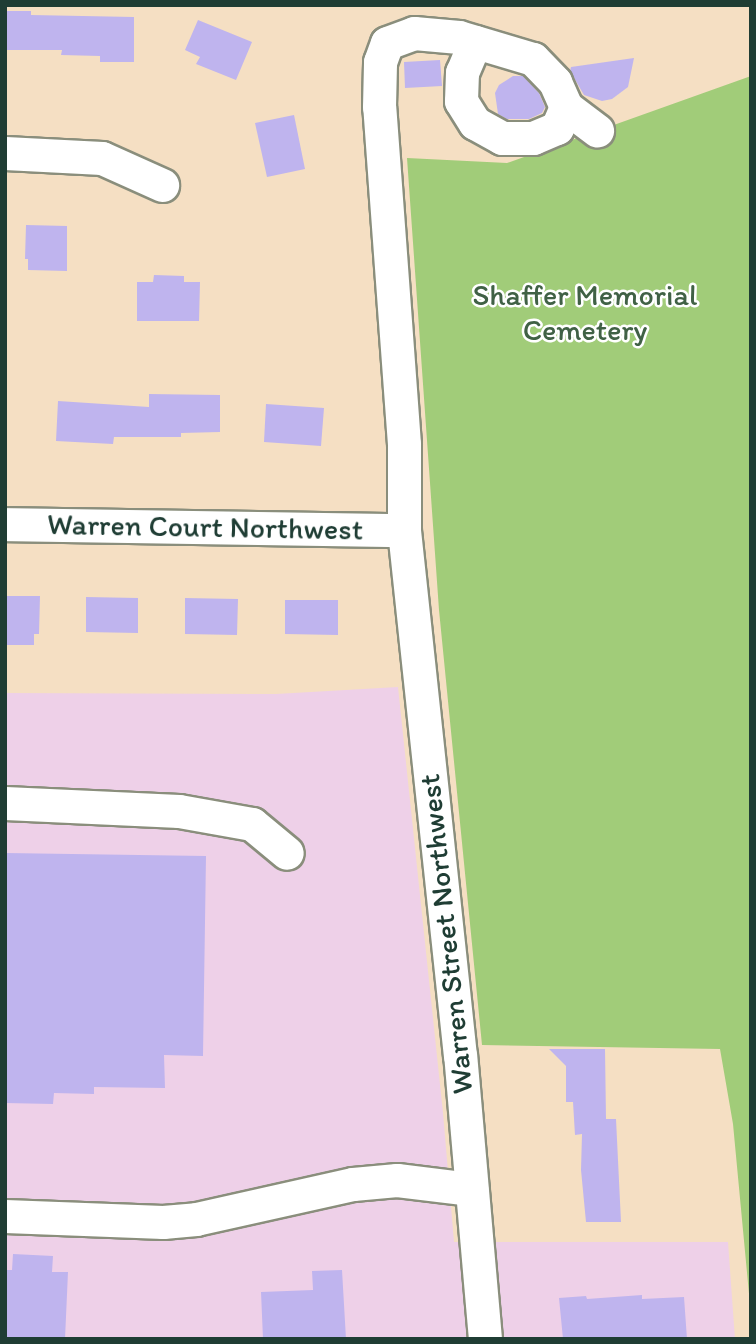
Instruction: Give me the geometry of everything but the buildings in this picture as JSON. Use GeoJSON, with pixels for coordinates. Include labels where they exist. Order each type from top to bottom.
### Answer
{"type":"FeatureCollection","features":[{"type":"Feature","properties":{"kind":"street","name":"Warren Street Northwest"},"geometry":{"type":"LineString","coordinates":[[475,42],[414,33],[387,43],[380,62],[384,185],[404,444],[404,530],[460,1056],[485,1339]]}},
{"type":"Feature","properties":{"kind":"street"},"geometry":{"type":"LineString","coordinates":[[566,107],[557,128],[533,138],[502,138],[475,123],[461,101],[462,72],[475,42],[533,59],[555,82],[566,107],[597,130]]}},
{"type":"Feature","properties":{"kind":"street"},"geometry":{"type":"LineString","coordinates":[[5,153],[102,158],[162,185]]}},
{"type":"Feature","properties":{"kind":"street","name":"Warren Court Northwest"},"geometry":{"type":"LineString","coordinates":[[5,524],[404,530]]}},
{"type":"Feature","properties":{"kind":"street"},"geometry":{"type":"LineString","coordinates":[[5,803],[179,811],[252,824],[287,853]]}},
{"type":"Feature","properties":{"kind":"street"},"geometry":{"type":"LineString","coordinates":[[5,1216],[163,1222],[196,1219],[353,1184],[397,1180],[471,1189]]}},
{"type":"Feature","properties":{"kind":"shaded area"},"geometry":{"type":"Polygon","coordinates":[[[398,687],[454,1242],[728,1242],[735,1339],[5,1339],[5,693],[276,694],[398,687]]]}},
{"type":"Feature","properties":{"kind":"green space","name":"Shaffer Memorial Cemetery"},"geometry":{"type":"Polygon","coordinates":[[[751,76],[751,1315],[733,1124],[720,1049],[482,1045],[439,610],[407,158],[507,163],[751,76]]]}}]}
